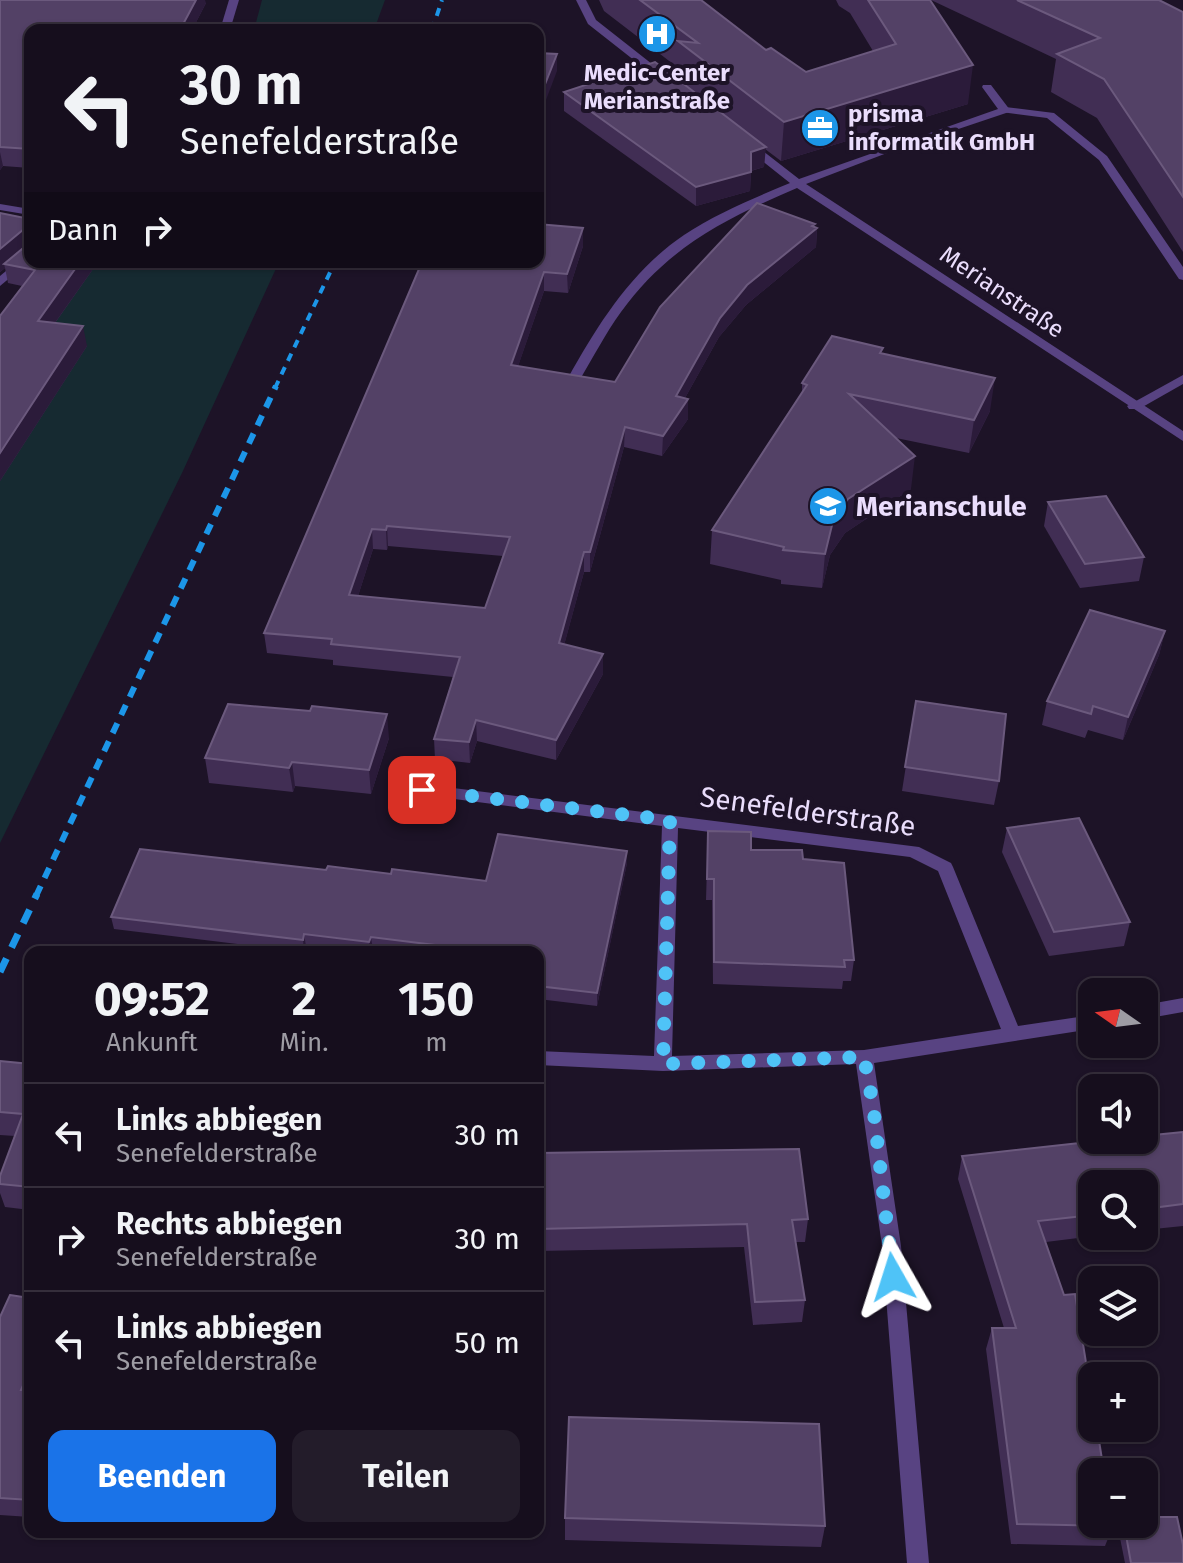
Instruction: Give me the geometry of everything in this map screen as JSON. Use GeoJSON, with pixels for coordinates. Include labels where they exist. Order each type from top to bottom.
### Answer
{"type":"FeatureCollection","features":[{"type":"Feature","properties":{"kind":"street"},"geometry":{"type":"LineString","coordinates":[[227,24],[234,0]]}},
{"type":"Feature","properties":{"kind":"street"},"geometry":{"type":"LineString","coordinates":[[581,0],[592,22],[677,88]]}},
{"type":"Feature","properties":{"kind":"street"},"geometry":{"type":"LineString","coordinates":[[987,87],[1005,110]]}},
{"type":"Feature","properties":{"kind":"street"},"geometry":{"type":"LineString","coordinates":[[574,378],[600,331],[667,253],[732,213],[797,183],[895,146],[1005,110],[1050,115],[1103,158],[1183,276]]}},
{"type":"Feature","properties":{"kind":"street","name":"Merianstraße"},"geometry":{"type":"LineString","coordinates":[[737,136],[797,183],[1183,437]]}},
{"type":"Feature","properties":{"kind":"street"},"geometry":{"type":"LineString","coordinates":[[0,207],[24,211]]}},
{"type":"Feature","properties":{"kind":"street"},"geometry":{"type":"LineString","coordinates":[[0,282],[24,260]]}},
{"type":"Feature","properties":{"kind":"street"},"geometry":{"type":"LineString","coordinates":[[1134,406],[1183,379]]}},
{"type":"Feature","properties":{"kind":"street","name":"Senefelderstraße"},"geometry":{"type":"LineString","coordinates":[[422,790],[913,851],[945,867],[1013,1036]]}},
{"type":"Feature","properties":{"kind":"street","name":"Senefelderstraße"},"geometry":{"type":"LineString","coordinates":[[663,1064],[670,820]]}},
{"type":"Feature","properties":{"kind":"street"},"geometry":{"type":"LineString","coordinates":[[1158,1009],[1183,1005]]}},
{"type":"Feature","properties":{"kind":"street"},"geometry":{"type":"LineString","coordinates":[[544,1058],[663,1064],[864,1057],[1078,1024]]}},
{"type":"Feature","properties":{"kind":"street"},"geometry":{"type":"LineString","coordinates":[[864,1057],[873,1105],[896,1306],[918,1563]]}},
{"type":"Feature","properties":{"kind":"shaded area"},"geometry":{"type":"Polygon","coordinates":[[[262,0],[385,0],[376,24],[256,24],[262,0]]]}},
{"type":"Feature","properties":{"kind":"shaded area"},"geometry":{"type":"Polygon","coordinates":[[[64,268],[276,268],[182,473],[0,843],[0,327],[64,268]]]}},
{"type":"Feature","properties":{"kind":"building"},"geometry":{"type":"Polygon","coordinates":[[[0,0],[196,0],[183,24],[24,24],[24,149],[0,147],[0,0]]]}},
{"type":"Feature","properties":{"kind":"building"},"geometry":{"type":"Polygon","coordinates":[[[640,0],[701,0],[766,50],[771,48],[806,72],[896,44],[868,0],[930,0],[973,65],[784,122],[678,41],[698,43],[640,0]]]}},
{"type":"Feature","properties":{"kind":"building"},"geometry":{"type":"Polygon","coordinates":[[[1017,0],[1159,0],[1183,12],[1183,197],[1104,79],[1057,54],[1100,38],[1017,0]]]}},
{"type":"Feature","properties":{"kind":"building"},"geometry":{"type":"Polygon","coordinates":[[[544,53],[557,54],[544,87],[544,53]]]}},
{"type":"Feature","properties":{"kind":"building"},"geometry":{"type":"Polygon","coordinates":[[[655,62],[766,147],[751,152],[751,172],[696,187],[564,92],[655,62]]]}},
{"type":"Feature","properties":{"kind":"building"},"geometry":{"type":"Polygon","coordinates":[[[757,203],[815,224],[812,226],[817,228],[747,285],[720,318],[676,396],[688,399],[663,436],[625,427],[590,552],[584,552],[559,643],[603,654],[556,740],[476,720],[469,742],[434,739],[460,657],[331,644],[332,639],[264,633],[419,268],[544,268],[544,225],[583,228],[567,274],[544,272],[511,365],[615,382],[660,307],[757,203]],[[387,526],[386,530],[372,529],[349,595],[485,608],[510,537],[387,526]]]}},
{"type":"Feature","properties":{"kind":"building"},"geometry":{"type":"Polygon","coordinates":[[[0,213],[24,218],[24,229],[0,249],[0,213]]]}},
{"type":"Feature","properties":{"kind":"building"},"geometry":{"type":"Polygon","coordinates":[[[24,247],[24,268],[4,264],[24,247]]]}},
{"type":"Feature","properties":{"kind":"building"},"geometry":{"type":"Polygon","coordinates":[[[25,268],[76,268],[38,321],[83,326],[0,453],[0,316],[35,270],[25,268]]]}},
{"type":"Feature","properties":{"kind":"building"},"geometry":{"type":"Polygon","coordinates":[[[832,336],[883,348],[880,353],[995,378],[974,420],[849,394],[915,456],[848,499],[833,521],[825,554],[783,550],[784,547],[712,530],[807,385],[802,383],[832,336]]]}},
{"type":"Feature","properties":{"kind":"building"},"geometry":{"type":"Polygon","coordinates":[[[1106,496],[1144,557],[1085,564],[1048,502],[1106,496]]]}},
{"type":"Feature","properties":{"kind":"building"},"geometry":{"type":"Polygon","coordinates":[[[1090,610],[1165,631],[1128,717],[1093,706],[1091,714],[1047,701],[1090,610]]]}},
{"type":"Feature","properties":{"kind":"building"},"geometry":{"type":"Polygon","coordinates":[[[916,701],[1006,714],[999,781],[905,767],[916,701]]]}},
{"type":"Feature","properties":{"kind":"building"},"geometry":{"type":"Polygon","coordinates":[[[228,704],[310,711],[312,706],[387,714],[369,770],[292,762],[289,768],[205,758],[228,704]]]}},
{"type":"Feature","properties":{"kind":"building"},"geometry":{"type":"Polygon","coordinates":[[[1079,818],[1130,922],[1054,932],[1007,828],[1079,818]]]}},
{"type":"Feature","properties":{"kind":"building"},"geometry":{"type":"Polygon","coordinates":[[[708,831],[751,832],[751,850],[802,850],[803,859],[844,863],[854,960],[844,960],[845,967],[714,962],[714,879],[707,879],[708,831]]]}},
{"type":"Feature","properties":{"kind":"building"},"geometry":{"type":"Polygon","coordinates":[[[498,834],[627,851],[597,993],[544,987],[544,946],[443,946],[371,937],[369,942],[304,934],[303,940],[111,917],[140,849],[326,870],[328,866],[391,874],[392,869],[486,881],[498,834]]]}},
{"type":"Feature","properties":{"kind":"building"},"geometry":{"type":"Polygon","coordinates":[[[0,1061],[24,1063],[24,1186],[0,1184],[0,1176],[23,1114],[0,1112],[0,1061]]]}},
{"type":"Feature","properties":{"kind":"building"},"geometry":{"type":"Polygon","coordinates":[[[1183,1132],[1183,1204],[1158,1207],[1158,1170],[1078,1170],[1078,1217],[1038,1221],[1064,1295],[1075,1294],[1078,1346],[1083,1346],[1086,1362],[1078,1362],[1078,1442],[1099,1442],[1102,1458],[1078,1458],[1078,1525],[1017,1524],[992,1328],[1016,1328],[962,1156],[1078,1143],[1078,1154],[1158,1154],[1158,1135],[1183,1132]]]}},
{"type":"Feature","properties":{"kind":"building"},"geometry":{"type":"Polygon","coordinates":[[[799,1149],[808,1219],[792,1220],[805,1300],[755,1302],[747,1224],[544,1229],[544,1153],[799,1149]]]}},
{"type":"Feature","properties":{"kind":"building"},"geometry":{"type":"Polygon","coordinates":[[[10,1295],[24,1297],[24,1383],[21,1390],[24,1390],[24,1500],[0,1498],[0,1317],[10,1295]]]}},
{"type":"Feature","properties":{"kind":"building"},"geometry":{"type":"Polygon","coordinates":[[[569,1417],[819,1424],[825,1526],[565,1518],[569,1417]]]}},
{"type":"Feature","properties":{"kind":"building"},"geometry":{"type":"Polygon","coordinates":[[[1158,1517],[1177,1517],[1183,1563],[1131,1563],[1127,1538],[1158,1538],[1158,1517]]]}},
{"type":"Feature","properties":{"kind":"railway"},"geometry":{"type":"LineString","coordinates":[[434,24],[442,0]]}},
{"type":"Feature","properties":{"kind":"railway"},"geometry":{"type":"LineString","coordinates":[[275,388],[332,268]]}},
{"type":"Feature","properties":{"kind":"railway"},"geometry":{"type":"LineString","coordinates":[[36,896],[276,386]]}},
{"type":"Feature","properties":{"kind":"railway"},"geometry":{"type":"LineString","coordinates":[[0,972],[37,894]]}},
{"type":"Feature","properties":{"kind":"place","name":"Medic-Center Merianstraße"},"geometry":{"type":"Point","coordinates":[657,34]}},
{"type":"Feature","properties":{"kind":"place","name":"prisma informatik GmbH"},"geometry":{"type":"Point","coordinates":[820,128]}},
{"type":"Feature","properties":{"kind":"place","name":"Merianschule"},"geometry":{"type":"Point","coordinates":[828,506]}},
{"type":"Feature","properties":{"kind":"route"},"geometry":{"type":"LineString","coordinates":[[422,790],[670,820],[663,1064],[864,1057],[873,1105],[893,1277]]}}]}
